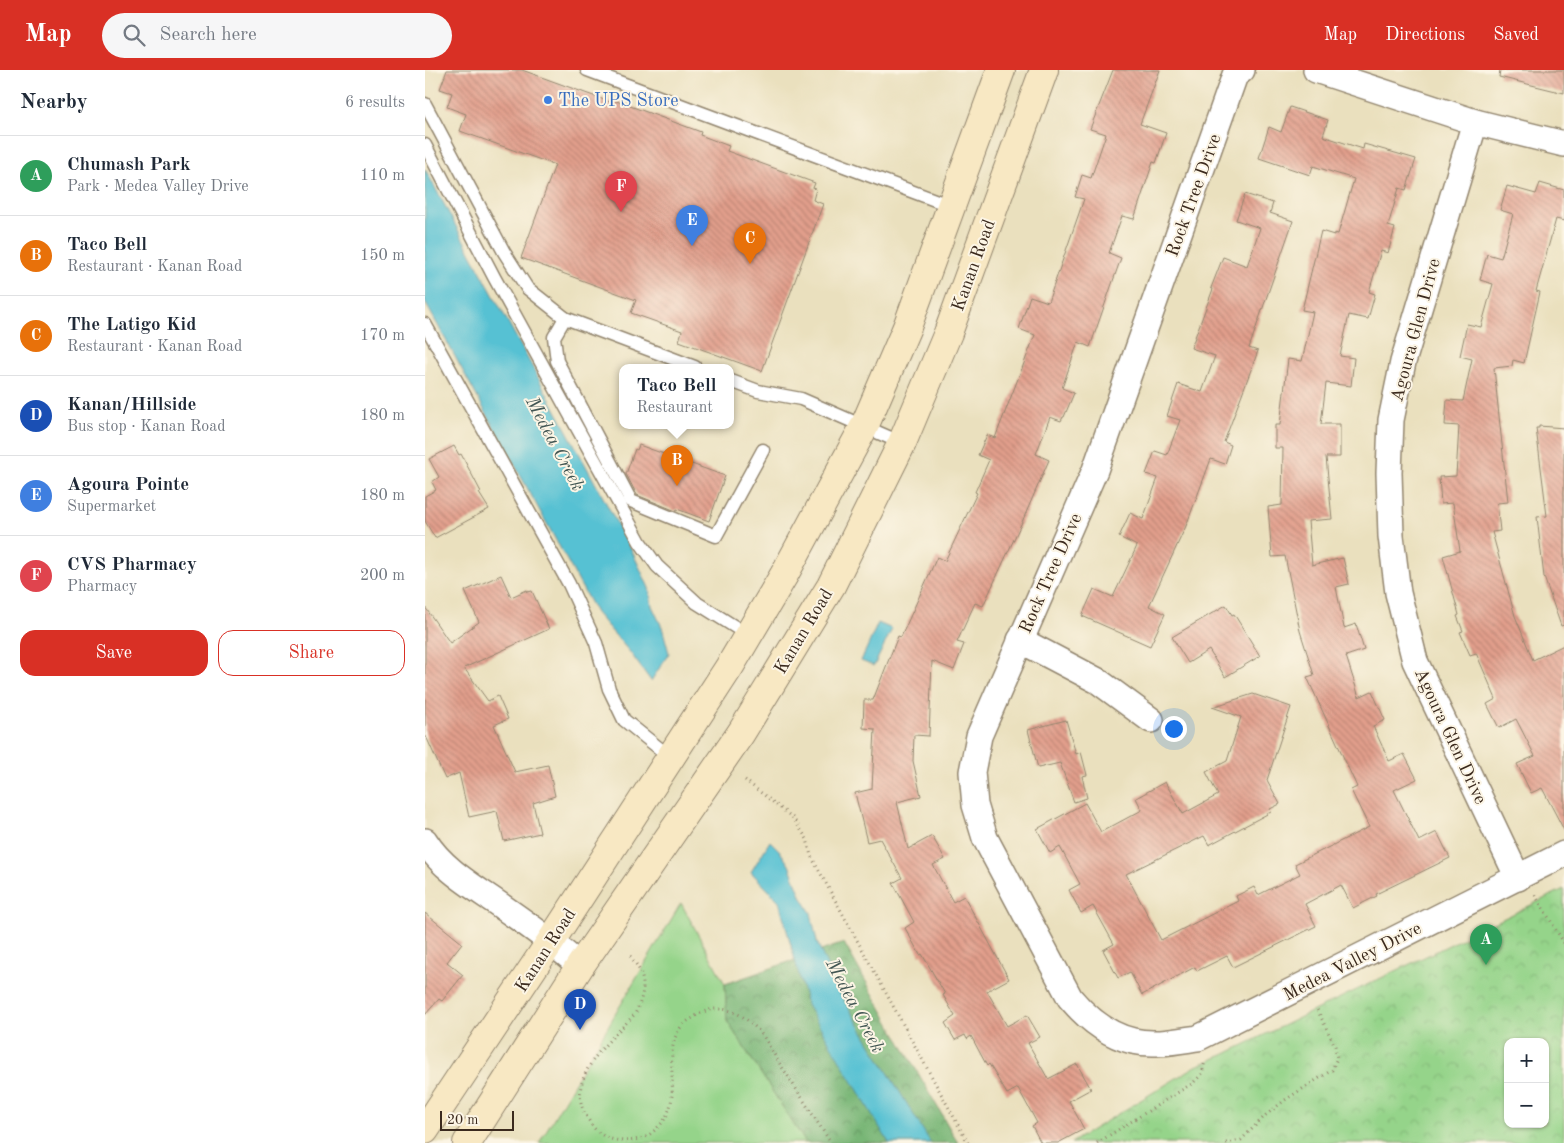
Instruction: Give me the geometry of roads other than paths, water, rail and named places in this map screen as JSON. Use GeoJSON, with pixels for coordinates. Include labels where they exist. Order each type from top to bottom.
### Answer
{"type":"FeatureCollection","features":[{"type":"Feature","properties":{"kind":"main road","name":"Kanan Road"},"geometry":{"type":"LineString","coordinates":[[425,1130],[551,941],[748,635],[784,575],[864,426],[907,327],[1001,70]]}},
{"type":"Feature","properties":{"kind":"main road","name":"Kanan Road"},"geometry":{"type":"LineString","coordinates":[[467,1143],[581,966],[736,741],[831,586],[902,443],[948,333],[1044,70]]}},
{"type":"Feature","properties":{"kind":"street","name":"Rock Tree Drive"},"geometry":{"type":"LineString","coordinates":[[1133,1041],[1105,1029],[1085,1015],[1070,998],[985,838],[975,805],[972,772],[979,736],[1095,470],[1235,74],[1242,70]]}},
{"type":"Feature","properties":{"kind":"street"},"geometry":{"type":"LineString","coordinates":[[1316,70],[1475,122],[1564,144]]}},
{"type":"Feature","properties":{"kind":"street","name":"Agoura Glen Drive"},"geometry":{"type":"LineString","coordinates":[[1475,122],[1401,371],[1391,420],[1389,473],[1391,536],[1398,593],[1415,661],[1527,887]]}},
{"type":"Feature","properties":{"kind":"street"},"geometry":{"type":"LineString","coordinates":[[1020,640],[1098,681],[1151,720]]}},
{"type":"Feature","properties":{"kind":"street"},"geometry":{"type":"LineString","coordinates":[[425,840],[432,852],[459,876],[551,941],[581,966]]}},
{"type":"Feature","properties":{"kind":"street","name":"Medea Valley Drive"},"geometry":{"type":"LineString","coordinates":[[1133,1041],[1165,1043],[1198,1038],[1527,887],[1564,854]]}},
{"type":"Feature","properties":{"kind":"lane"},"geometry":{"type":"LineString","coordinates":[[587,70],[951,206]]}},
{"type":"Feature","properties":{"kind":"lane"},"geometry":{"type":"LineString","coordinates":[[425,104],[504,252],[527,288],[565,318],[687,364]]}},
{"type":"Feature","properties":{"kind":"lane"},"geometry":{"type":"LineString","coordinates":[[425,145],[494,277],[640,542],[657,566],[697,603],[748,635]]}},
{"type":"Feature","properties":{"kind":"lane"},"geometry":{"type":"LineString","coordinates":[[565,318],[554,338],[557,361],[631,501],[716,536],[763,450]]}},
{"type":"Feature","properties":{"kind":"lane"},"geometry":{"type":"LineString","coordinates":[[425,324],[569,584],[595,643],[609,689],[624,720],[670,757]]}},
{"type":"Feature","properties":{"kind":"lane"},"geometry":{"type":"LineString","coordinates":[[734,381],[758,391],[801,399],[902,443]]}},
{"type":"Feature","properties":{"kind":"water","name":"Medea Creek"},"geometry":{"type":"Polygon","coordinates":[[[425,169],[631,549],[649,588],[652,606],[662,627],[669,653],[651,681],[629,651],[596,613],[425,302],[425,169]]]}},
{"type":"Feature","properties":{"kind":"water"},"geometry":{"type":"Polygon","coordinates":[[[878,623],[892,629],[874,666],[861,661],[878,623]]]}},
{"type":"Feature","properties":{"kind":"water"},"geometry":{"type":"Polygon","coordinates":[[[770,841],[789,865],[802,898],[811,913],[817,942],[837,989],[931,1143],[889,1143],[807,1005],[779,901],[751,872],[770,841]]]}},
{"type":"Feature","properties":{"kind":"place","name":"The UPS Store"},"geometry":{"type":"Point","coordinates":[548,100]}},
{"type":"Feature","properties":{"kind":"place","name":"CVS Pharmacy"},"geometry":{"type":"Point","coordinates":[621,212]}},
{"type":"Feature","properties":{"kind":"place","name":"Agoura Pointe"},"geometry":{"type":"Point","coordinates":[692,246]}},
{"type":"Feature","properties":{"kind":"place","name":"The Latigo Kid"},"geometry":{"type":"Point","coordinates":[750,264]}},
{"type":"Feature","properties":{"kind":"place","name":"Taco Bell"},"geometry":{"type":"Point","coordinates":[677,486]}},
{"type":"Feature","properties":{"kind":"place","name":"Chumash Park"},"geometry":{"type":"Point","coordinates":[1486,965]}},
{"type":"Feature","properties":{"kind":"place","name":"Kanan/Hillside"},"geometry":{"type":"Point","coordinates":[580,1030]}}]}
